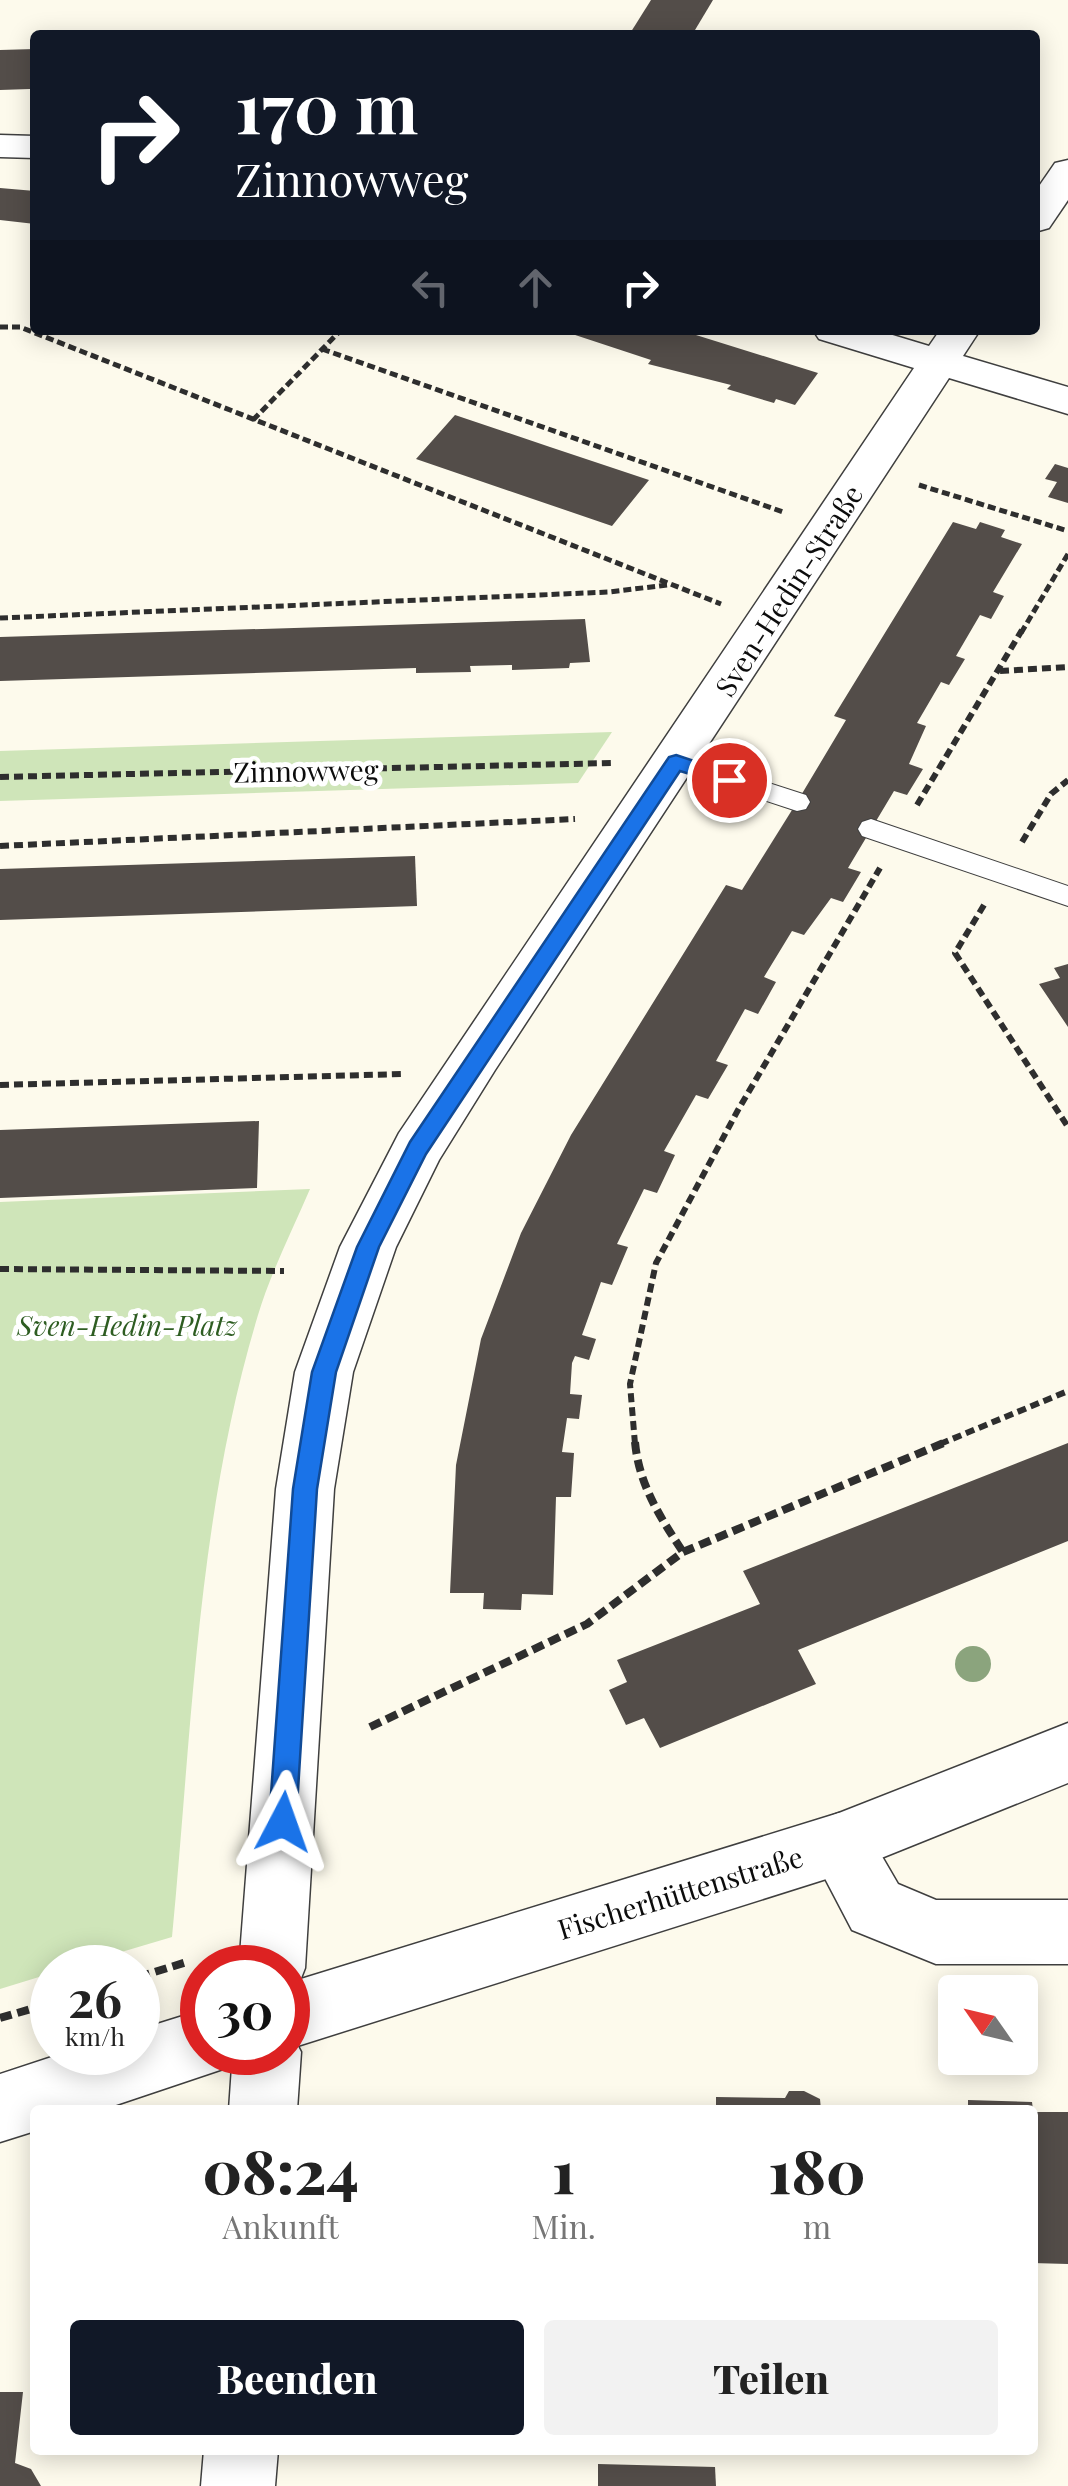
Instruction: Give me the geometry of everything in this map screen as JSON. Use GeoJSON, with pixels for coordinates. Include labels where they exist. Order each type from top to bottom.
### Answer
{"type":"FeatureCollection","features":[{"type":"Feature","properties":{"kind":"street"},"geometry":{"type":"LineString","coordinates":[[0,146],[30,147]]}},
{"type":"Feature","properties":{"kind":"street"},"geometry":{"type":"LineString","coordinates":[[1040,213],[1068,171]]}},
{"type":"Feature","properties":{"kind":"street"},"geometry":{"type":"LineString","coordinates":[[869,335],[949,346],[1068,401]]}},
{"type":"Feature","properties":{"kind":"street","name":"Sven-Hedin-Straße"},"geometry":{"type":"LineString","coordinates":[[274,1945],[305,1489],[324,1372],[368,1247],[418,1148],[949,346]]}},
{"type":"Feature","properties":{"kind":"street","name":"Fischerhüttenstraße"},"geometry":{"type":"LineString","coordinates":[[310,2009],[839,1844],[1068,1753]]}},
{"type":"Feature","properties":{"kind":"street"},"geometry":{"type":"LineString","coordinates":[[839,1844],[875,1907],[936,1932],[1068,1932]]}},
{"type":"Feature","properties":{"kind":"street"},"geometry":{"type":"LineString","coordinates":[[0,2108],[180,2051]]}},
{"type":"Feature","properties":{"kind":"street"},"geometry":{"type":"LineString","coordinates":[[263,2105],[265,2075]]}},
{"type":"Feature","properties":{"kind":"street"},"geometry":{"type":"LineString","coordinates":[[238,2486],[240,2455]]}},
{"type":"Feature","properties":{"kind":"lane"},"geometry":{"type":"LineString","coordinates":[[676,762],[797,802]]}},
{"type":"Feature","properties":{"kind":"lane"},"geometry":{"type":"LineString","coordinates":[[884,833],[1068,896]]}},
{"type":"Feature","properties":{"kind":"path"},"geometry":{"type":"LineString","coordinates":[[0,327],[30,331]]}},
{"type":"Feature","properties":{"kind":"path"},"geometry":{"type":"LineString","coordinates":[[40,335],[721,604]]}},
{"type":"Feature","properties":{"kind":"path"},"geometry":{"type":"LineString","coordinates":[[253,420],[336,335]]}},
{"type":"Feature","properties":{"kind":"path"},"geometry":{"type":"LineString","coordinates":[[322,349],[783,512]]}},
{"type":"Feature","properties":{"kind":"path"},"geometry":{"type":"LineString","coordinates":[[919,486],[1068,532]]}},
{"type":"Feature","properties":{"kind":"path"},"geometry":{"type":"LineString","coordinates":[[683,1552],[653,1506],[637,1467],[630,1384],[656,1264],[884,833],[998,671],[1068,554]]}},
{"type":"Feature","properties":{"kind":"path"},"geometry":{"type":"LineString","coordinates":[[0,618],[610,592],[668,584]]}},
{"type":"Feature","properties":{"kind":"path"},"geometry":{"type":"LineString","coordinates":[[998,671],[1068,667]]}},
{"type":"Feature","properties":{"kind":"path","name":"Zinnowweg"},"geometry":{"type":"LineString","coordinates":[[0,777],[613,764]]}},
{"type":"Feature","properties":{"kind":"path"},"geometry":{"type":"LineString","coordinates":[[1068,780],[1051,794],[956,952],[1068,1127]]}},
{"type":"Feature","properties":{"kind":"path"},"geometry":{"type":"LineString","coordinates":[[0,846],[575,819]]}},
{"type":"Feature","properties":{"kind":"path"},"geometry":{"type":"LineString","coordinates":[[0,1084],[402,1074]]}},
{"type":"Feature","properties":{"kind":"path"},"geometry":{"type":"LineString","coordinates":[[0,1269],[284,1271]]}},
{"type":"Feature","properties":{"kind":"path"},"geometry":{"type":"LineString","coordinates":[[370,1727],[587,1624],[683,1552],[1068,1391]]}},
{"type":"Feature","properties":{"kind":"path"},"geometry":{"type":"LineString","coordinates":[[0,2018],[30,2009]]}},
{"type":"Feature","properties":{"kind":"green space"},"geometry":{"type":"Polygon","coordinates":[[[612,732],[578,783],[0,801],[0,751],[612,732]]]}},
{"type":"Feature","properties":{"kind":"green space","name":"Sven-Hedin-Platz"},"geometry":{"type":"Polygon","coordinates":[[[310,1189],[258,1315],[222,1468],[200,1624],[172,1937],[145,1945],[30,1945],[30,1980],[0,1989],[0,1202],[310,1189]]]}},
{"type":"Feature","properties":{"kind":"building"},"geometry":{"type":"Polygon","coordinates":[[[651,0],[713,0],[695,30],[632,30],[651,0]]]}},
{"type":"Feature","properties":{"kind":"building"},"geometry":{"type":"Polygon","coordinates":[[[30,49],[30,89],[0,90],[0,50],[30,49]]]}},
{"type":"Feature","properties":{"kind":"building"},"geometry":{"type":"Polygon","coordinates":[[[0,188],[30,191],[30,223],[0,220],[0,188]]]}},
{"type":"Feature","properties":{"kind":"building"},"geometry":{"type":"Polygon","coordinates":[[[575,335],[696,335],[818,373],[795,405],[727,389],[731,385],[648,364],[651,360],[575,335]]]}},
{"type":"Feature","properties":{"kind":"building"},"geometry":{"type":"Polygon","coordinates":[[[455,415],[649,480],[612,526],[416,459],[455,415]]]}},
{"type":"Feature","properties":{"kind":"building"},"geometry":{"type":"Polygon","coordinates":[[[1055,464],[1068,468],[1068,503],[1048,497],[1057,482],[1045,479],[1055,464]]]}},
{"type":"Feature","properties":{"kind":"building"},"geometry":{"type":"Polygon","coordinates":[[[953,522],[976,529],[980,522],[1005,530],[1001,537],[1022,544],[993,592],[1004,596],[991,619],[980,615],[956,656],[965,659],[949,685],[941,682],[917,723],[926,726],[909,764],[923,769],[907,795],[894,791],[848,868],[861,872],[843,902],[831,898],[804,935],[792,931],[764,977],[776,982],[758,1014],[745,1009],[716,1061],[728,1065],[708,1099],[696,1095],[664,1151],[675,1155],[657,1193],[644,1189],[617,1244],[628,1247],[612,1285],[601,1282],[582,1335],[596,1339],[589,1360],[575,1356],[572,1363],[570,1394],[582,1395],[579,1419],[567,1418],[562,1452],[574,1453],[571,1497],[556,1497],[553,1595],[522,1594],[521,1610],[483,1609],[484,1593],[450,1593],[456,1465],[481,1339],[521,1233],[571,1135],[726,885],[742,890],[797,802],[846,720],[834,716],[953,522]]]}},
{"type":"Feature","properties":{"kind":"building"},"geometry":{"type":"Polygon","coordinates":[[[585,619],[590,662],[570,663],[569,668],[512,670],[512,665],[470,666],[471,672],[416,673],[416,668],[0,681],[0,637],[585,619]]]}},
{"type":"Feature","properties":{"kind":"building"},"geometry":{"type":"Polygon","coordinates":[[[415,856],[417,906],[0,920],[0,869],[415,856]]]}},
{"type":"Feature","properties":{"kind":"building"},"geometry":{"type":"Polygon","coordinates":[[[1068,964],[1068,1027],[1039,984],[1060,978],[1054,968],[1068,964]]]}},
{"type":"Feature","properties":{"kind":"building"},"geometry":{"type":"Polygon","coordinates":[[[259,1121],[257,1188],[0,1198],[0,1130],[259,1121]]]}},
{"type":"Feature","properties":{"kind":"building"},"geometry":{"type":"Polygon","coordinates":[[[1068,1443],[1068,1541],[798,1650],[816,1684],[660,1748],[644,1718],[626,1725],[609,1690],[627,1682],[617,1660],[760,1604],[743,1571],[1068,1443]]]}},
{"type":"Feature","properties":{"kind":"building"},"geometry":{"type":"Polygon","coordinates":[[[789,2091],[804,2091],[820,2099],[821,2105],[716,2105],[716,2097],[785,2098],[789,2091]]]}},
{"type":"Feature","properties":{"kind":"building"},"geometry":{"type":"Polygon","coordinates":[[[968,2100],[1032,2105],[968,2105],[968,2100]]]}},
{"type":"Feature","properties":{"kind":"building"},"geometry":{"type":"Polygon","coordinates":[[[1038,2112],[1068,2112],[1068,2264],[1038,2263],[1038,2112]]]}},
{"type":"Feature","properties":{"kind":"building"},"geometry":{"type":"Polygon","coordinates":[[[0,2392],[23,2392],[15,2463],[31,2469],[41,2486],[0,2486],[0,2392]]]}},
{"type":"Feature","properties":{"kind":"building"},"geometry":{"type":"Polygon","coordinates":[[[598,2464],[715,2467],[716,2486],[598,2486],[598,2464]]]}},
{"type":"Feature","properties":{"kind":"route"},"geometry":{"type":"LineString","coordinates":[[283,1822],[305,1489],[324,1372],[368,1247],[418,1148],[676,762],[729,780]]}}]}
